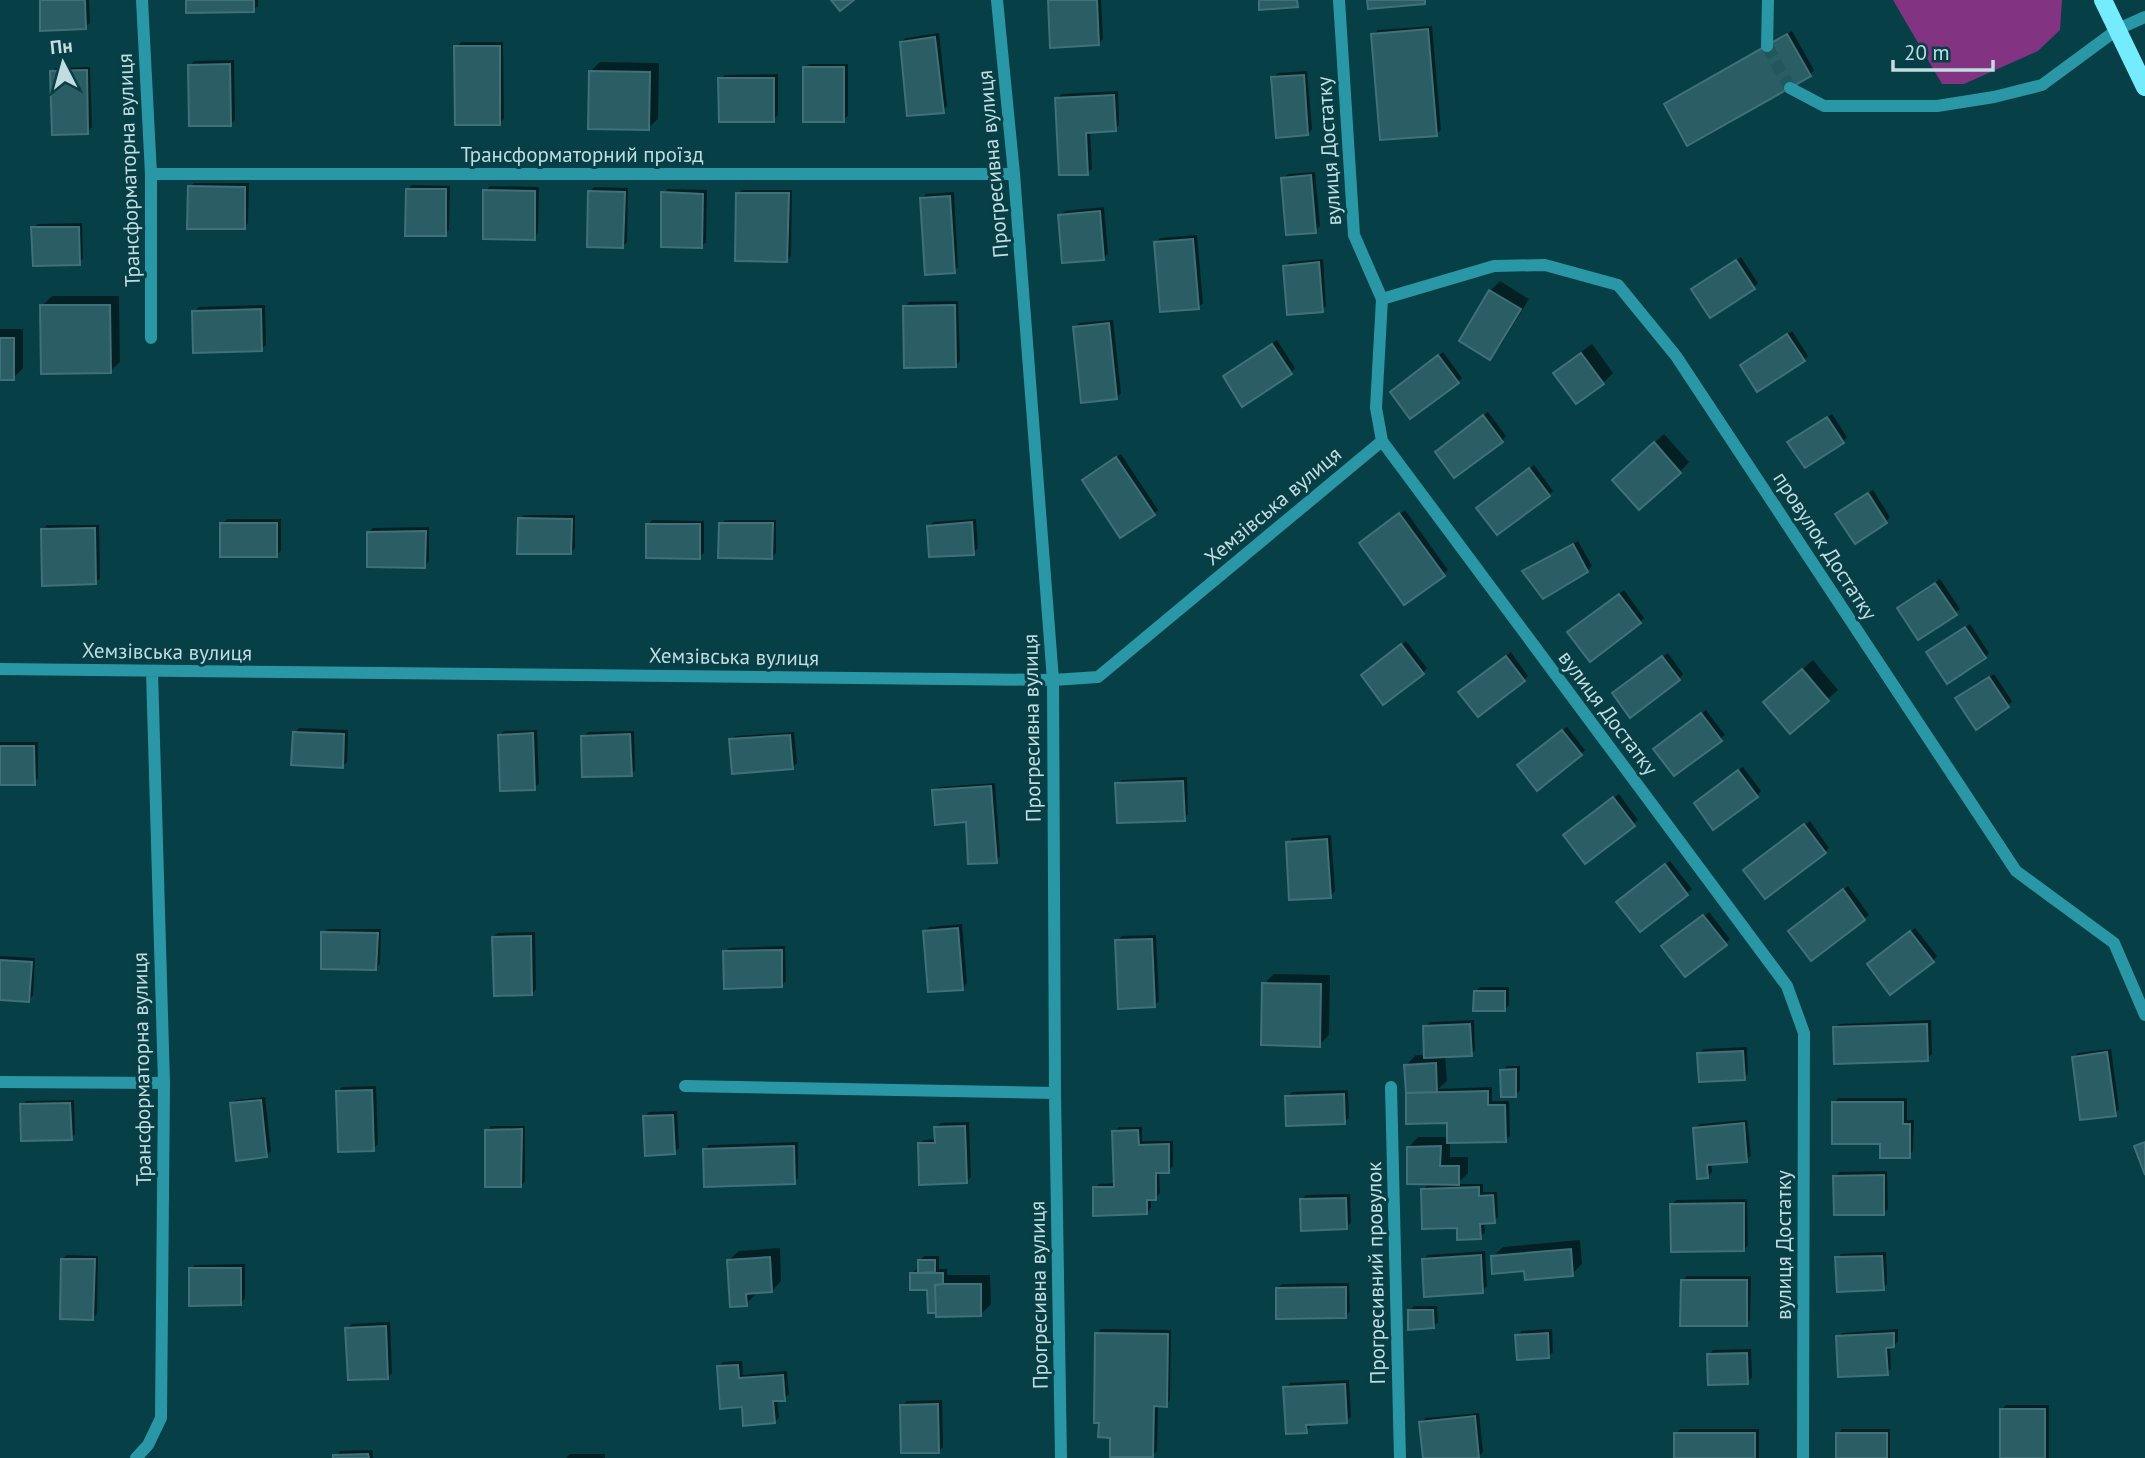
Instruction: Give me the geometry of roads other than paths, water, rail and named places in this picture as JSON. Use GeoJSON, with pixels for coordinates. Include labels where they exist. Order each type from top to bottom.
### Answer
{"type":"FeatureCollection","features":[{"type":"Feature","properties":{"kind":"main road"},"geometry":{"type":"LineString","coordinates":[[2104,0],[2145,87]]}},
{"type":"Feature","properties":{"kind":"street","name":"Трансформаторна вулиця"},"geometry":{"type":"LineString","coordinates":[[142,0],[151,174],[151,338]]}},
{"type":"Feature","properties":{"kind":"street","name":"Прогресивна вулиця"},"geometry":{"type":"LineString","coordinates":[[997,0],[1014,174],[1053,680],[1055,1093],[1061,1458]]}},
{"type":"Feature","properties":{"kind":"street","name":"вулиця Достатку"},"geometry":{"type":"LineString","coordinates":[[1339,0],[1354,235],[1382,299],[1376,408],[1381,441],[1787,986],[1804,1033],[1803,1458]]}},
{"type":"Feature","properties":{"kind":"street"},"geometry":{"type":"LineString","coordinates":[[1767,46],[1768,0]]}},
{"type":"Feature","properties":{"kind":"street"},"geometry":{"type":"LineString","coordinates":[[1790,88],[1824,106],[1937,106],[1994,97],[2042,85],[2118,29],[2145,18]]}},
{"type":"Feature","properties":{"kind":"street","name":"Трансформаторний проїзд"},"geometry":{"type":"LineString","coordinates":[[151,174],[1014,174]]}},
{"type":"Feature","properties":{"kind":"street","name":"провулок Достатку"},"geometry":{"type":"LineString","coordinates":[[1382,299],[1494,266],[1545,265],[1619,285],[1676,356],[2016,871],[2114,943],[2145,1015]]}},
{"type":"Feature","properties":{"kind":"street","name":"Хемзівська вулиця"},"geometry":{"type":"LineString","coordinates":[[0,669],[1053,680],[1098,677],[1381,441]]}},
{"type":"Feature","properties":{"kind":"street","name":"Трансформаторна вулиця"},"geometry":{"type":"LineString","coordinates":[[136,1458],[148,1445],[161,1418],[164,1083],[152,671]]}},
{"type":"Feature","properties":{"kind":"street"},"geometry":{"type":"LineString","coordinates":[[0,1082],[164,1083]]}},
{"type":"Feature","properties":{"kind":"street"},"geometry":{"type":"LineString","coordinates":[[685,1086],[1055,1093]]}},
{"type":"Feature","properties":{"kind":"street","name":"Прогресивний провулок"},"geometry":{"type":"LineString","coordinates":[[1391,1087],[1400,1458]]}},
{"type":"Feature","properties":{"kind":"tunnel"},"geometry":{"type":"LineString","coordinates":[[1767,46],[1790,88]]}}]}
